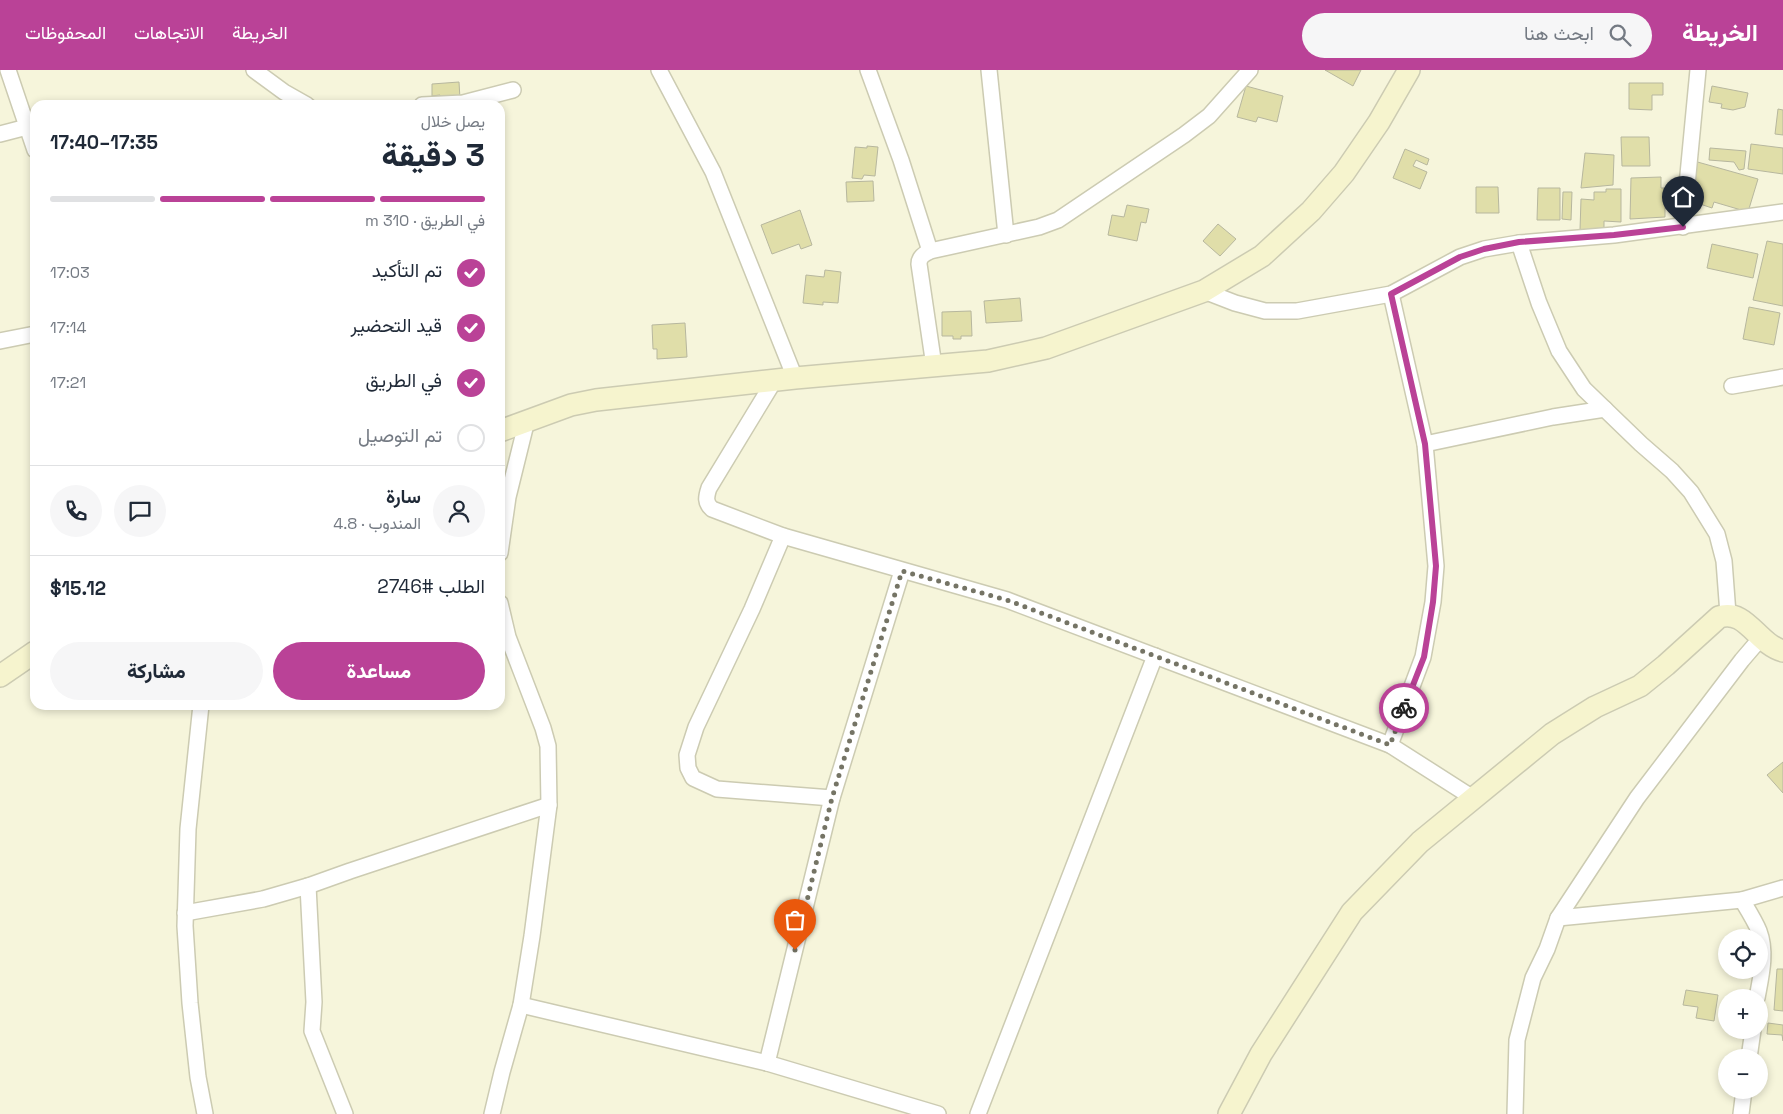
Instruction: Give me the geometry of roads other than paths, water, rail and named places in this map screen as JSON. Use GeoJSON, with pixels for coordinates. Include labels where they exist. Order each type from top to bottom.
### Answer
{"type":"FeatureCollection","features":[{"type":"Feature","properties":{"kind":"street"},"geometry":{"type":"LineString","coordinates":[[8,70],[30,136]]}},
{"type":"Feature","properties":{"kind":"street"},"geometry":{"type":"LineString","coordinates":[[254,70],[298,100]]}},
{"type":"Feature","properties":{"kind":"street"},"geometry":{"type":"LineString","coordinates":[[660,70],[713,172],[795,378]]}},
{"type":"Feature","properties":{"kind":"street"},"geometry":{"type":"LineString","coordinates":[[868,70],[898,151],[930,251]]}},
{"type":"Feature","properties":{"kind":"street"},"geometry":{"type":"LineString","coordinates":[[989,70],[1006,235]]}},
{"type":"Feature","properties":{"kind":"street"},"geometry":{"type":"LineString","coordinates":[[934,366],[919,264],[922,256],[930,251],[1006,235],[1058,220],[1209,116],[1250,70]]}},
{"type":"Feature","properties":{"kind":"street"},"geometry":{"type":"LineString","coordinates":[[505,429],[571,405],[596,400],[795,378],[988,361],[1046,348],[1204,291],[1262,256],[1311,211],[1344,173],[1378,122],[1409,70]]}},
{"type":"Feature","properties":{"kind":"street"},"geometry":{"type":"LineString","coordinates":[[1683,227],[1698,70]]}},
{"type":"Feature","properties":{"kind":"street"},"geometry":{"type":"LineString","coordinates":[[475,100],[513,90]]}},
{"type":"Feature","properties":{"kind":"street"},"geometry":{"type":"LineString","coordinates":[[0,134],[27,127]]}},
{"type":"Feature","properties":{"kind":"street"},"geometry":{"type":"LineString","coordinates":[[1204,291],[1235,304],[1265,311],[1297,311],[1391,294],[1460,257],[1484,249],[1519,242],[1614,235],[1783,212]]}},
{"type":"Feature","properties":{"kind":"street"},"geometry":{"type":"LineString","coordinates":[[1519,242],[1539,303],[1559,351],[1584,388],[1641,444],[1672,471],[1690,492],[1717,534],[1724,562],[1728,614]]}},
{"type":"Feature","properties":{"kind":"street"},"geometry":{"type":"LineString","coordinates":[[1390,745],[1424,657],[1433,602],[1436,566],[1425,444],[1391,294]]}},
{"type":"Feature","properties":{"kind":"street"},"geometry":{"type":"LineString","coordinates":[[0,341],[30,335]]}},
{"type":"Feature","properties":{"kind":"street"},"geometry":{"type":"LineString","coordinates":[[1732,386],[1783,376]]}},
{"type":"Feature","properties":{"kind":"street"},"geometry":{"type":"LineString","coordinates":[[774,381],[709,488],[706,501],[708,505],[717,511],[783,536],[1007,600],[1390,745],[1473,798]]}},
{"type":"Feature","properties":{"kind":"street"},"geometry":{"type":"LineString","coordinates":[[1425,444],[1553,417],[1605,409]]}},
{"type":"Feature","properties":{"kind":"street"},"geometry":{"type":"LineString","coordinates":[[505,518],[508,497],[527,420]]}},
{"type":"Feature","properties":{"kind":"street"},"geometry":{"type":"LineString","coordinates":[[783,536],[752,609],[696,727],[687,755],[688,768],[694,778],[717,788],[832,798]]}},
{"type":"Feature","properties":{"kind":"street"},"geometry":{"type":"LineString","coordinates":[[766,1063],[832,798],[902,571]]}},
{"type":"Feature","properties":{"kind":"street"},"geometry":{"type":"LineString","coordinates":[[1229,1114],[1261,1054],[1352,912],[1420,842],[1552,734],[1574,719],[1616,696],[1640,686],[1695,640],[1719,617],[1728,614],[1738,617],[1760,638],[1777,650],[1783,651]]}},
{"type":"Feature","properties":{"kind":"street"},"geometry":{"type":"LineString","coordinates":[[489,1112],[521,1005],[549,805],[548,746],[544,728],[508,637],[505,624]]}},
{"type":"Feature","properties":{"kind":"street"},"geometry":{"type":"LineString","coordinates":[[1514,1114],[1517,1040],[1533,978],[1547,949],[1558,918],[1637,798],[1760,638]]}},
{"type":"Feature","properties":{"kind":"street"},"geometry":{"type":"LineString","coordinates":[[0,676],[30,655]]}},
{"type":"Feature","properties":{"kind":"street"},"geometry":{"type":"LineString","coordinates":[[978,1114],[1155,656]]}},
{"type":"Feature","properties":{"kind":"street"},"geometry":{"type":"LineString","coordinates":[[201,710],[188,829],[185,913],[190,1004],[198,1077],[206,1114]]}},
{"type":"Feature","properties":{"kind":"street"},"geometry":{"type":"LineString","coordinates":[[185,913],[263,899],[308,886],[549,805]]}},
{"type":"Feature","properties":{"kind":"street"},"geometry":{"type":"LineString","coordinates":[[308,886],[314,1002],[312,1032],[345,1114]]}},
{"type":"Feature","properties":{"kind":"street"},"geometry":{"type":"LineString","coordinates":[[1558,918],[1742,900],[1783,888]]}},
{"type":"Feature","properties":{"kind":"street"},"geometry":{"type":"LineString","coordinates":[[1742,900],[1759,930],[1762,941],[1763,954],[1758,989]]}},
{"type":"Feature","properties":{"kind":"street"},"geometry":{"type":"LineString","coordinates":[[521,1005],[766,1063],[938,1114]]}},
{"type":"Feature","properties":{"kind":"street"},"geometry":{"type":"LineString","coordinates":[[1741,1114],[1743,1099]]}}]}
